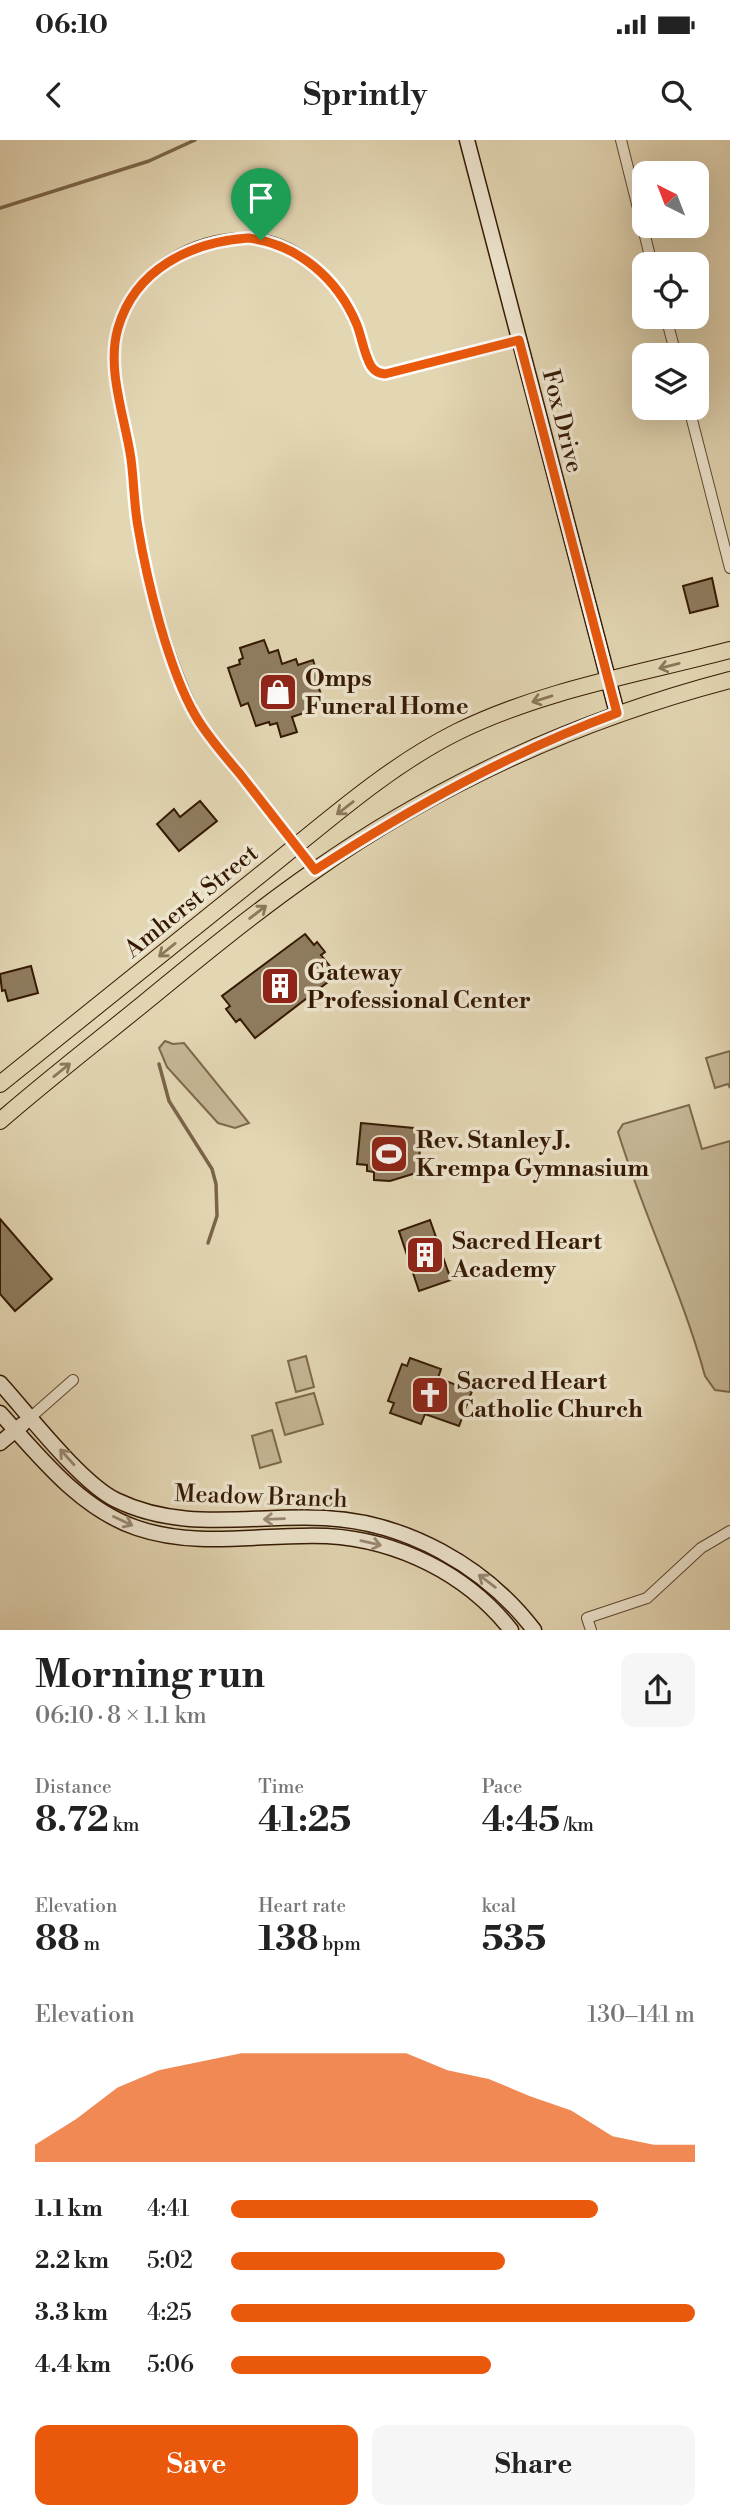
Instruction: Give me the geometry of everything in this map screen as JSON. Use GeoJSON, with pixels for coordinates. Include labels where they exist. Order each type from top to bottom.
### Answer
{"type":"FeatureCollection","features":[{"type":"Feature","properties":{"kind":"main road","name":"Fox Drive"},"geometry":{"type":"LineString","coordinates":[[467,140],[617,713]]}},
{"type":"Feature","properties":{"kind":"main road","name":"Amherst Street"},"geometry":{"type":"LineString","coordinates":[[0,1084],[394,769],[457,732],[521,705],[730,650]]}},
{"type":"Feature","properties":{"kind":"main road"},"geometry":{"type":"LineString","coordinates":[[699,688],[730,669]]}},
{"type":"Feature","properties":{"kind":"main road","name":"Amherst Street"},"geometry":{"type":"LineString","coordinates":[[5,1117],[170,982],[315,870],[426,801],[534,747],[617,713],[730,680]]}},
{"type":"Feature","properties":{"kind":"main road"},"geometry":{"type":"LineString","coordinates":[[5,1117],[10,1087],[25,1063]]}},
{"type":"Feature","properties":{"kind":"main road","name":"Meadow Branch"},"geometry":{"type":"LineString","coordinates":[[0,1383],[90,1482],[114,1499],[146,1512],[177,1520],[221,1522],[324,1518],[363,1522],[418,1540],[451,1557],[497,1589],[517,1608],[534,1630]]}},
{"type":"Feature","properties":{"kind":"main road","name":"Meadow Branch"},"geometry":{"type":"LineString","coordinates":[[0,1413],[78,1494],[109,1515],[136,1528],[167,1535],[221,1540],[327,1536],[380,1545],[426,1562],[466,1585],[496,1611],[511,1630]]}},
{"type":"Feature","properties":{"kind":"main road"},"geometry":{"type":"LineString","coordinates":[[0,1443],[31,1417]]}},
{"type":"Feature","properties":{"kind":"street"},"geometry":{"type":"LineString","coordinates":[[621,140],[649,252]]}},
{"type":"Feature","properties":{"kind":"street"},"geometry":{"type":"LineString","coordinates":[[315,870],[207,732],[183,690],[172,658],[138,525],[131,458],[114,362],[118,329],[132,297],[156,270],[188,250],[210,243],[248,238],[261,240],[297,254],[326,276],[348,308],[371,366],[379,373],[385,374],[519,340]]}},
{"type":"Feature","properties":{"kind":"street"},"geometry":{"type":"LineString","coordinates":[[692,420],[730,568]]}},
{"type":"Feature","properties":{"kind":"street"},"geometry":{"type":"LineString","coordinates":[[31,1417],[73,1380]]}},
{"type":"Feature","properties":{"kind":"street"},"geometry":{"type":"LineString","coordinates":[[591,1630],[587,1618],[647,1598],[701,1549],[730,1531]]}},
{"type":"Feature","properties":{"kind":"shaded area"},"geometry":{"type":"Polygon","coordinates":[[[165,1041],[173,1044],[184,1043],[249,1123],[235,1128],[218,1123],[167,1067],[159,1048],[165,1041]]]}},
{"type":"Feature","properties":{"kind":"shaded area"},"geometry":{"type":"Polygon","coordinates":[[[730,1051],[730,1088],[728,1084],[715,1088],[706,1058],[730,1051]]]}},
{"type":"Feature","properties":{"kind":"shaded area"},"geometry":{"type":"Polygon","coordinates":[[[689,1105],[702,1149],[730,1141],[730,1392],[715,1390],[705,1376],[618,1132],[623,1124],[689,1105]]]}},
{"type":"Feature","properties":{"kind":"shaded area"},"geometry":{"type":"Polygon","coordinates":[[[306,1356],[314,1387],[296,1392],[288,1361],[306,1356]]]}},
{"type":"Feature","properties":{"kind":"shaded area"},"geometry":{"type":"Polygon","coordinates":[[[314,1393],[323,1424],[285,1435],[276,1403],[314,1393]]]}},
{"type":"Feature","properties":{"kind":"shaded area"},"geometry":{"type":"Polygon","coordinates":[[[272,1430],[281,1462],[260,1468],[252,1436],[272,1430]]]}},
{"type":"Feature","properties":{"kind":"building"},"geometry":{"type":"Polygon","coordinates":[[[712,578],[718,606],[690,613],[683,586],[712,578]]]}},
{"type":"Feature","properties":{"kind":"building","name":"Omps Funeral Home"},"geometry":{"type":"Polygon","coordinates":[[[264,640],[269,653],[278,650],[282,664],[296,659],[298,665],[313,660],[324,702],[311,706],[313,710],[292,717],[297,732],[281,737],[277,723],[270,725],[269,722],[256,726],[248,703],[241,706],[228,668],[240,664],[239,660],[243,658],[240,648],[264,640]]]}},
{"type":"Feature","properties":{"kind":"building"},"geometry":{"type":"Polygon","coordinates":[[[200,801],[217,821],[179,851],[157,824],[174,809],[180,817],[200,801]]]}},
{"type":"Feature","properties":{"kind":"building","name":"Gateway Professional Center"},"geometry":{"type":"Polygon","coordinates":[[[305,934],[314,945],[317,942],[325,952],[321,955],[337,975],[255,1038],[240,1019],[236,1022],[226,1009],[230,1006],[222,996],[305,934]]]}},
{"type":"Feature","properties":{"kind":"building"},"geometry":{"type":"Polygon","coordinates":[[[31,966],[38,993],[8,1001],[5,990],[2,991],[0,974],[31,966]]]}},
{"type":"Feature","properties":{"kind":"building","name":"Rev. Stanley J. Krempa Gymnasium"},"geometry":{"type":"Polygon","coordinates":[[[361,1123],[414,1128],[419,1132],[419,1161],[426,1161],[429,1169],[390,1181],[374,1180],[374,1172],[367,1171],[367,1165],[357,1164],[361,1123]]]}},
{"type":"Feature","properties":{"kind":"building"},"geometry":{"type":"Polygon","coordinates":[[[0,1219],[52,1279],[15,1311],[0,1294],[0,1219]]]}},
{"type":"Feature","properties":{"kind":"building","name":"Sacred Heart Academy"},"geometry":{"type":"Polygon","coordinates":[[[430,1220],[451,1280],[419,1291],[399,1231],[430,1220]]]}},
{"type":"Feature","properties":{"kind":"building","name":"Sacred Heart Catholic Church"},"geometry":{"type":"Polygon","coordinates":[[[410,1358],[441,1369],[438,1378],[472,1391],[459,1426],[425,1414],[421,1424],[390,1413],[394,1403],[388,1401],[402,1364],[407,1366],[410,1358]]]}},
{"type":"Feature","properties":{"kind":"waterway"},"geometry":{"type":"LineString","coordinates":[[0,208],[149,161],[195,140]]}},
{"type":"Feature","properties":{"kind":"waterway"},"geometry":{"type":"LineString","coordinates":[[159,1064],[169,1101],[212,1169],[216,1184],[217,1216],[208,1243]]}},
{"type":"Feature","properties":{"kind":"place","name":"Omps Funeral Home"},"geometry":{"type":"Point","coordinates":[278,692]}},
{"type":"Feature","properties":{"kind":"place","name":"Gateway Professional Center"},"geometry":{"type":"Point","coordinates":[280,986]}},
{"type":"Feature","properties":{"kind":"place","name":"Rev. Stanley J. Krempa Gymnasium"},"geometry":{"type":"Point","coordinates":[389,1154]}},
{"type":"Feature","properties":{"kind":"place","name":"Sacred Heart Academy"},"geometry":{"type":"Point","coordinates":[425,1255]}},
{"type":"Feature","properties":{"kind":"place","name":"Sacred Heart Catholic Church"},"geometry":{"type":"Point","coordinates":[430,1395]}},
{"type":"Feature","properties":{"kind":"route"},"geometry":{"type":"LineString","coordinates":[[229,239],[261,240],[297,254],[326,276],[348,308],[371,366],[379,373],[385,374],[519,340],[617,713],[481,772],[426,801],[315,870],[207,732],[183,690],[144,557],[131,458],[114,362],[118,329],[124,313],[132,297],[156,270],[188,250],[210,243],[229,239]]}}]}
